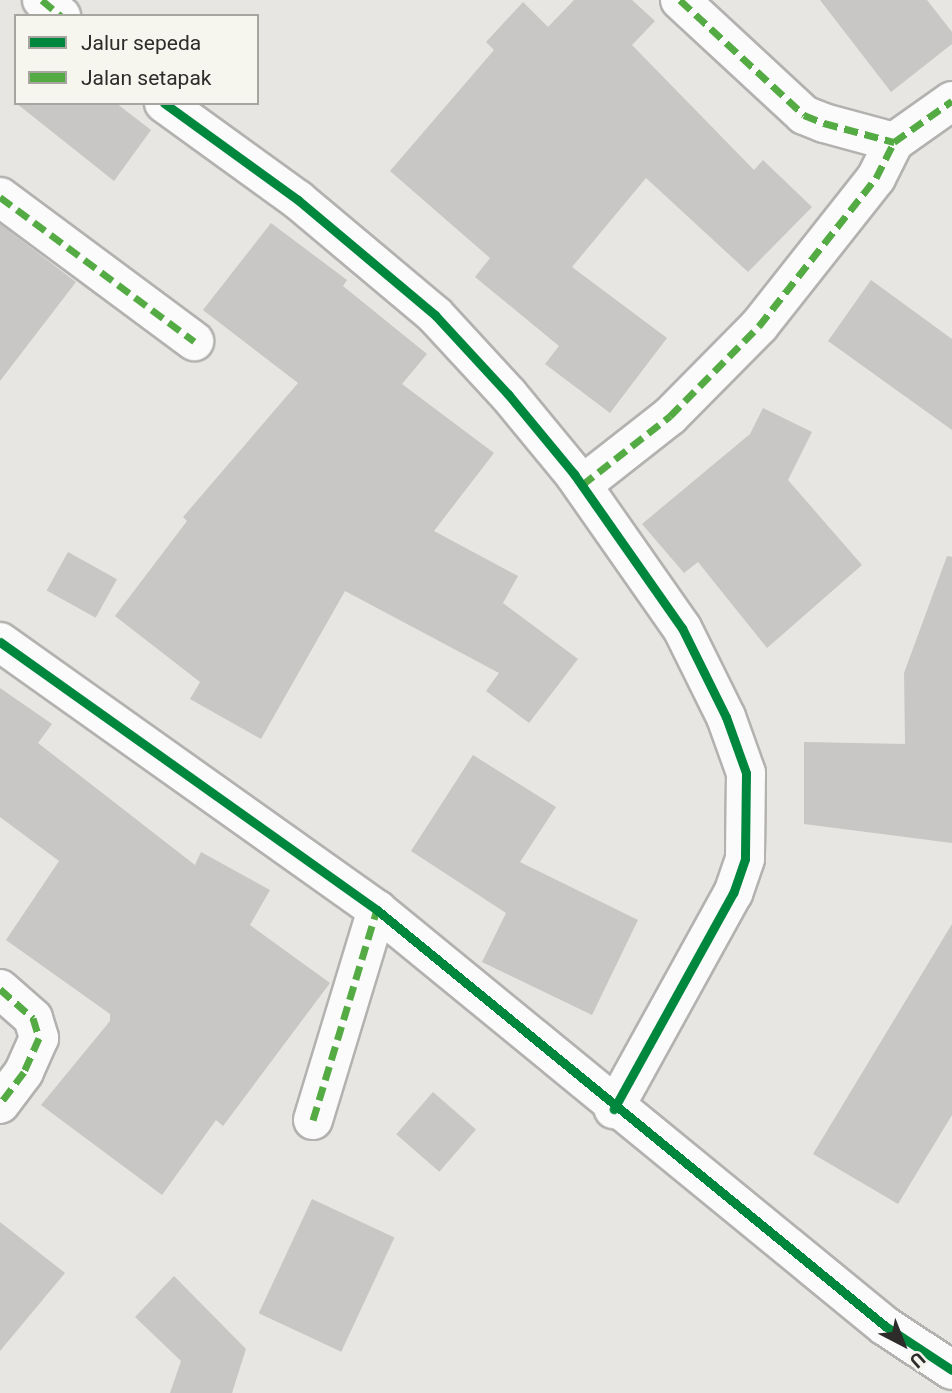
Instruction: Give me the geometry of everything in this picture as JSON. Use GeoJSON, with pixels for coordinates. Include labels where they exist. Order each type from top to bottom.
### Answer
{"type":"FeatureCollection","features":[{"type":"Feature","properties":{"kind":"street"},"geometry":{"type":"LineString","coordinates":[[42,0],[59,14]]}},
{"type":"Feature","properties":{"kind":"street"},"geometry":{"type":"LineString","coordinates":[[680,0],[804,115],[854,134],[894,142]]}},
{"type":"Feature","properties":{"kind":"street"},"geometry":{"type":"LineString","coordinates":[[582,485],[670,416],[759,326],[876,178],[894,142],[952,101]]}},
{"type":"Feature","properties":{"kind":"street"},"geometry":{"type":"LineString","coordinates":[[167,105],[298,200],[435,315],[508,394],[582,485],[682,628],[726,717],[746,773],[745,859],[733,893],[614,1109]]}},
{"type":"Feature","properties":{"kind":"street"},"geometry":{"type":"LineString","coordinates":[[0,197],[194,341]]}},
{"type":"Feature","properties":{"kind":"street"},"geometry":{"type":"LineString","coordinates":[[0,642],[377,910],[614,1109],[886,1326],[952,1370]]}},
{"type":"Feature","properties":{"kind":"street"},"geometry":{"type":"LineString","coordinates":[[313,1121],[377,910]]}},
{"type":"Feature","properties":{"kind":"street"},"geometry":{"type":"LineString","coordinates":[[0,989],[33,1018],[39,1038],[24,1072],[0,1104]]}},
{"type":"Feature","properties":{"kind":"building"},"geometry":{"type":"Polygon","coordinates":[[[574,0],[632,0],[655,21],[632,45],[754,170],[763,160],[812,207],[748,272],[646,178],[572,267],[667,338],[610,413],[545,364],[559,346],[475,277],[490,258],[390,171],[494,50],[486,42],[523,2],[548,27],[574,0]]]}},
{"type":"Feature","properties":{"kind":"building"},"geometry":{"type":"Polygon","coordinates":[[[820,0],[927,0],[952,32],[952,44],[891,92],[820,0]]]}},
{"type":"Feature","properties":{"kind":"building"},"geometry":{"type":"Polygon","coordinates":[[[19,105],[119,105],[151,130],[114,181],[19,105]]]}},
{"type":"Feature","properties":{"kind":"building"},"geometry":{"type":"Polygon","coordinates":[[[271,223],[347,280],[343,286],[427,354],[402,384],[494,453],[434,531],[518,576],[503,603],[578,659],[529,723],[486,691],[499,673],[345,591],[261,739],[190,699],[200,682],[115,616],[187,521],[183,517],[298,383],[203,310],[271,223]]]}},
{"type":"Feature","properties":{"kind":"building"},"geometry":{"type":"Polygon","coordinates":[[[0,224],[76,282],[0,381],[0,224]]]}},
{"type":"Feature","properties":{"kind":"building"},"geometry":{"type":"Polygon","coordinates":[[[871,280],[952,339],[952,430],[828,341],[871,280]]]}},
{"type":"Feature","properties":{"kind":"building"},"geometry":{"type":"Polygon","coordinates":[[[763,408],[812,432],[788,480],[862,565],[767,648],[698,562],[684,573],[642,524],[750,434],[763,408]]]}},
{"type":"Feature","properties":{"kind":"building"},"geometry":{"type":"Polygon","coordinates":[[[68,552],[117,579],[96,618],[47,590],[68,552]]]}},
{"type":"Feature","properties":{"kind":"building"},"geometry":{"type":"Polygon","coordinates":[[[947,556],[952,557],[952,843],[804,824],[804,742],[905,744],[904,673],[947,556]]]}},
{"type":"Feature","properties":{"kind":"building"},"geometry":{"type":"Polygon","coordinates":[[[0,688],[52,724],[38,743],[195,865],[201,852],[270,890],[250,925],[330,983],[223,1126],[216,1120],[162,1195],[41,1105],[110,1021],[110,1014],[6,940],[59,861],[0,817],[0,688]]]}},
{"type":"Feature","properties":{"kind":"building"},"geometry":{"type":"Polygon","coordinates":[[[473,755],[556,807],[520,862],[638,920],[592,1015],[482,962],[506,913],[411,851],[473,755]]]}},
{"type":"Feature","properties":{"kind":"building"},"geometry":{"type":"Polygon","coordinates":[[[952,924],[952,1115],[898,1204],[813,1154],[952,924]]]}},
{"type":"Feature","properties":{"kind":"building"},"geometry":{"type":"Polygon","coordinates":[[[433,1092],[476,1129],[439,1172],[396,1134],[433,1092]]]}},
{"type":"Feature","properties":{"kind":"building"},"geometry":{"type":"Polygon","coordinates":[[[312,1199],[394,1237],[341,1352],[259,1313],[312,1199]]]}},
{"type":"Feature","properties":{"kind":"building"},"geometry":{"type":"Polygon","coordinates":[[[0,1222],[65,1273],[0,1351],[0,1222]]]}},
{"type":"Feature","properties":{"kind":"building"},"geometry":{"type":"Polygon","coordinates":[[[174,1276],[246,1349],[232,1393],[170,1393],[181,1361],[135,1317],[174,1276]]]}},
{"type":"Feature","properties":{"kind":"marked path"},"geometry":{"type":"LineString","coordinates":[[42,0],[59,14]]}},
{"type":"Feature","properties":{"kind":"marked path"},"geometry":{"type":"LineString","coordinates":[[680,0],[804,115],[824,123],[894,142],[952,101]]}},
{"type":"Feature","properties":{"kind":"marked path"},"geometry":{"type":"LineString","coordinates":[[582,485],[670,416],[759,326],[876,178],[894,142]]}},
{"type":"Feature","properties":{"kind":"marked path"},"geometry":{"type":"LineString","coordinates":[[0,197],[194,341]]}},
{"type":"Feature","properties":{"kind":"marked path"},"geometry":{"type":"LineString","coordinates":[[313,1120],[377,910]]}},
{"type":"Feature","properties":{"kind":"marked path"},"geometry":{"type":"LineString","coordinates":[[0,989],[33,1018],[39,1038],[24,1072],[0,1104]]}},
{"type":"Feature","properties":{"kind":"cycle path"},"geometry":{"type":"LineString","coordinates":[[167,105],[298,200],[435,315],[508,394],[574,474],[682,628],[726,717],[746,773],[745,859],[733,893],[614,1109]]}},
{"type":"Feature","properties":{"kind":"cycle path"},"geometry":{"type":"LineString","coordinates":[[0,642],[377,910],[885,1326],[952,1370]]}}]}
